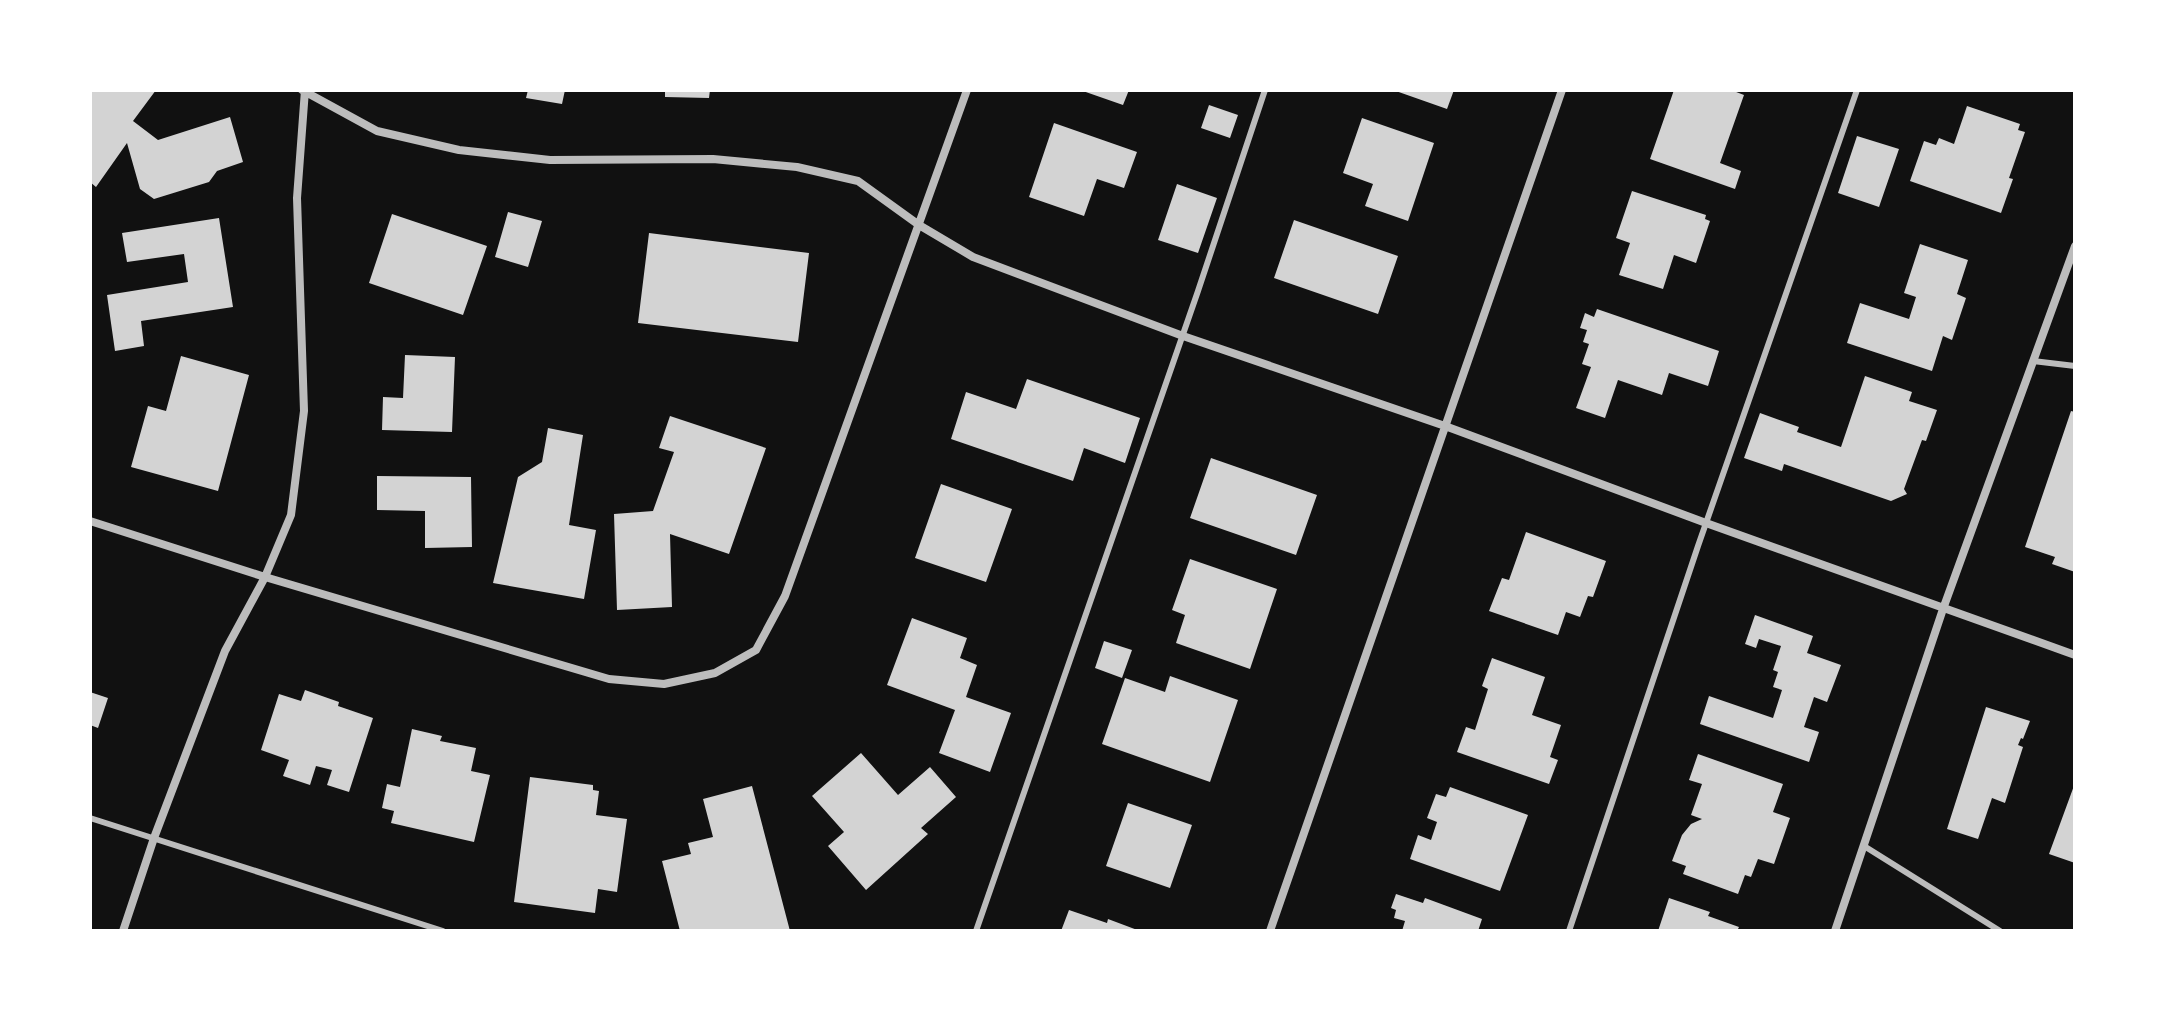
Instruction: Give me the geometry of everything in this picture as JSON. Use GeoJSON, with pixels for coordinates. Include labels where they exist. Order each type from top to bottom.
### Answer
{"type":"FeatureCollection","features":[{"type":"Feature","properties":{"kind":"street"},"geometry":{"type":"LineString","coordinates":[[90,521],[265,577],[609,679],[664,684],[715,673],[756,650],[785,596],[967,90]]}},
{"type":"Feature","properties":{"kind":"street"},"geometry":{"type":"LineString","coordinates":[[1270,931],[1562,90]]}},
{"type":"Feature","properties":{"kind":"street"},"geometry":{"type":"LineString","coordinates":[[123,931],[154,838],[225,651],[265,577],[291,515],[304,411],[297,198],[304,91],[377,131],[459,150],[550,160],[713,159],[797,167],[858,181],[919,225],[973,257],[1183,336],[1445,426],[2075,655]]}},
{"type":"Feature","properties":{"kind":"street"},"geometry":{"type":"LineString","coordinates":[[1835,931],[1943,609],[2075,246]]}},
{"type":"Feature","properties":{"kind":"lane"},"geometry":{"type":"LineString","coordinates":[[976,931],[1265,90]]}},
{"type":"Feature","properties":{"kind":"lane"},"geometry":{"type":"LineString","coordinates":[[1569,931],[1706,523],[1857,90]]}},
{"type":"Feature","properties":{"kind":"lane"},"geometry":{"type":"LineString","coordinates":[[2033,361],[2075,366]]}},
{"type":"Feature","properties":{"kind":"lane"},"geometry":{"type":"LineString","coordinates":[[90,818],[443,931]]}},
{"type":"Feature","properties":{"kind":"lane"},"geometry":{"type":"LineString","coordinates":[[1864,846],[2000,931]]}},
{"type":"Feature","properties":{"kind":"building"},"geometry":{"type":"Polygon","coordinates":[[[90,90],[156,90],[133,121],[158,140],[230,117],[243,162],[217,171],[209,182],[154,199],[140,189],[127,143],[96,187],[90,182],[90,90]]]}},
{"type":"Feature","properties":{"kind":"building"},"geometry":{"type":"Polygon","coordinates":[[[528,90],[565,90],[562,104],[526,98],[528,90]]]}},
{"type":"Feature","properties":{"kind":"building"},"geometry":{"type":"Polygon","coordinates":[[[665,90],[710,90],[709,98],[665,97],[665,90]]]}},
{"type":"Feature","properties":{"kind":"building"},"geometry":{"type":"Polygon","coordinates":[[[1080,90],[1129,90],[1123,105],[1080,90]]]}},
{"type":"Feature","properties":{"kind":"building"},"geometry":{"type":"Polygon","coordinates":[[[1393,90],[1454,90],[1447,109],[1393,90]]]}},
{"type":"Feature","properties":{"kind":"building"},"geometry":{"type":"Polygon","coordinates":[[[1674,90],[1731,90],[1744,95],[1720,163],[1741,171],[1735,189],[1650,159],[1674,90]]]}},
{"type":"Feature","properties":{"kind":"building"},"geometry":{"type":"Polygon","coordinates":[[[1209,105],[1238,115],[1230,138],[1201,128],[1209,105]]]}},
{"type":"Feature","properties":{"kind":"building"},"geometry":{"type":"Polygon","coordinates":[[[1967,106],[2020,124],[2018,130],[2025,132],[2001,213],[1910,181],[1924,141],[1936,145],[1939,138],[1954,144],[1967,106]]]}},
{"type":"Feature","properties":{"kind":"building"},"geometry":{"type":"Polygon","coordinates":[[[1362,118],[1434,143],[1408,221],[1365,206],[1373,184],[1343,173],[1362,118]]]}},
{"type":"Feature","properties":{"kind":"building"},"geometry":{"type":"Polygon","coordinates":[[[1054,123],[1137,152],[1124,188],[1097,179],[1084,216],[1029,197],[1054,123]]]}},
{"type":"Feature","properties":{"kind":"building"},"geometry":{"type":"Polygon","coordinates":[[[1857,136],[1899,149],[1879,207],[1838,193],[1857,136]]]}},
{"type":"Feature","properties":{"kind":"building"},"geometry":{"type":"Polygon","coordinates":[[[1177,184],[1217,198],[1198,253],[1158,240],[1177,184]]]}},
{"type":"Feature","properties":{"kind":"building"},"geometry":{"type":"Polygon","coordinates":[[[1632,191],[1706,215],[1705,219],[1710,221],[1696,263],[1674,255],[1663,289],[1619,275],[1630,243],[1616,238],[1632,191]]]}},
{"type":"Feature","properties":{"kind":"building"},"geometry":{"type":"Polygon","coordinates":[[[508,212],[542,221],[528,267],[495,257],[508,212]]]}},
{"type":"Feature","properties":{"kind":"building"},"geometry":{"type":"Polygon","coordinates":[[[392,214],[487,246],[463,315],[369,283],[392,214]]]}},
{"type":"Feature","properties":{"kind":"building"},"geometry":{"type":"Polygon","coordinates":[[[219,218],[233,307],[141,321],[144,346],[115,351],[107,295],[188,282],[184,254],[127,262],[122,233],[219,218]]]}},
{"type":"Feature","properties":{"kind":"building"},"geometry":{"type":"Polygon","coordinates":[[[1294,220],[1398,256],[1378,314],[1274,278],[1294,220]]]}},
{"type":"Feature","properties":{"kind":"building"},"geometry":{"type":"Polygon","coordinates":[[[649,233],[809,253],[798,342],[638,323],[649,233]]]}},
{"type":"Feature","properties":{"kind":"building"},"geometry":{"type":"Polygon","coordinates":[[[1920,244],[1968,260],[1957,294],[1966,298],[1952,340],[1943,336],[1932,371],[1847,343],[1860,303],[1909,319],[1916,297],[1904,293],[1920,244]]]}},
{"type":"Feature","properties":{"kind":"building"},"geometry":{"type":"Polygon","coordinates":[[[1597,309],[1719,351],[1708,386],[1669,373],[1662,395],[1618,380],[1605,418],[1576,408],[1591,367],[1582,364],[1589,344],[1583,342],[1587,330],[1580,328],[1585,313],[1594,317],[1597,309]]]}},
{"type":"Feature","properties":{"kind":"building"},"geometry":{"type":"Polygon","coordinates":[[[405,355],[455,357],[452,432],[382,430],[383,397],[403,398],[405,355]]]}},
{"type":"Feature","properties":{"kind":"building"},"geometry":{"type":"Polygon","coordinates":[[[181,356],[249,375],[218,491],[131,467],[148,406],[166,411],[181,356]]]}},
{"type":"Feature","properties":{"kind":"building"},"geometry":{"type":"Polygon","coordinates":[[[1865,376],[1912,392],[1909,401],[1937,410],[1904,489],[1907,494],[1891,501],[1784,464],[1782,471],[1744,458],[1760,413],[1799,427],[1797,432],[1841,447],[1865,376]]]}},
{"type":"Feature","properties":{"kind":"building"},"geometry":{"type":"Polygon","coordinates":[[[1027,379],[1140,418],[1125,463],[1084,448],[1073,481],[951,439],[966,392],[1016,409],[1027,379]]]}},
{"type":"Feature","properties":{"kind":"building"},"geometry":{"type":"Polygon","coordinates":[[[2071,411],[2075,412],[2075,572],[2052,564],[2055,557],[2025,547],[2071,411]]]}},
{"type":"Feature","properties":{"kind":"building"},"geometry":{"type":"Polygon","coordinates":[[[670,416],[766,448],[729,554],[670,534],[672,607],[617,610],[614,514],[653,511],[674,452],[659,448],[670,416]]]}},
{"type":"Feature","properties":{"kind":"building"},"geometry":{"type":"Polygon","coordinates":[[[548,428],[583,435],[569,525],[596,530],[584,599],[493,583],[518,477],[542,462],[548,428]]]}},
{"type":"Feature","properties":{"kind":"building"},"geometry":{"type":"Polygon","coordinates":[[[1211,458],[1317,495],[1296,555],[1190,518],[1211,458]]]}},
{"type":"Feature","properties":{"kind":"building"},"geometry":{"type":"Polygon","coordinates":[[[377,476],[471,477],[472,547],[425,548],[425,511],[377,510],[377,476]]]}},
{"type":"Feature","properties":{"kind":"building"},"geometry":{"type":"Polygon","coordinates":[[[941,484],[1012,509],[986,582],[915,558],[941,484]]]}},
{"type":"Feature","properties":{"kind":"building"},"geometry":{"type":"Polygon","coordinates":[[[1526,532],[1606,561],[1593,597],[1588,596],[1580,617],[1566,612],[1558,635],[1489,611],[1502,578],[1509,580],[1526,532]]]}},
{"type":"Feature","properties":{"kind":"building"},"geometry":{"type":"Polygon","coordinates":[[[1190,559],[1277,589],[1250,669],[1176,643],[1185,615],[1172,610],[1190,559]]]}},
{"type":"Feature","properties":{"kind":"building"},"geometry":{"type":"Polygon","coordinates":[[[1755,615],[1813,636],[1807,653],[1841,665],[1827,702],[1814,697],[1804,727],[1819,732],[1809,762],[1700,724],[1709,696],[1773,718],[1782,690],[1773,687],[1778,672],[1773,670],[1781,646],[1759,639],[1756,648],[1745,644],[1755,615]]]}},
{"type":"Feature","properties":{"kind":"building"},"geometry":{"type":"Polygon","coordinates":[[[912,618],[967,638],[960,658],[977,665],[966,697],[1011,713],[990,772],[939,753],[955,710],[887,685],[912,618]]]}},
{"type":"Feature","properties":{"kind":"building"},"geometry":{"type":"Polygon","coordinates":[[[1104,641],[1132,650],[1122,678],[1095,668],[1104,641]]]}},
{"type":"Feature","properties":{"kind":"building"},"geometry":{"type":"Polygon","coordinates":[[[1492,658],[1545,677],[1532,715],[1561,725],[1550,757],[1558,760],[1549,784],[1457,752],[1466,727],[1475,730],[1488,689],[1482,686],[1492,658]]]}},
{"type":"Feature","properties":{"kind":"building"},"geometry":{"type":"Polygon","coordinates":[[[1170,676],[1238,700],[1210,782],[1102,744],[1125,678],[1165,692],[1170,676]]]}},
{"type":"Feature","properties":{"kind":"building"},"geometry":{"type":"Polygon","coordinates":[[[305,690],[373,718],[349,792],[327,785],[332,770],[316,766],[310,785],[283,776],[289,760],[261,750],[279,694],[301,701],[305,690]]]}},
{"type":"Feature","properties":{"kind":"building"},"geometry":{"type":"Polygon","coordinates":[[[90,692],[108,698],[98,728],[90,725],[90,692]]]}},
{"type":"Feature","properties":{"kind":"building"},"geometry":{"type":"Polygon","coordinates":[[[1986,707],[2030,721],[2018,745],[2023,747],[2005,803],[1992,798],[1978,839],[1947,829],[1986,707]]]}},
{"type":"Feature","properties":{"kind":"building"},"geometry":{"type":"Polygon","coordinates":[[[412,729],[442,736],[440,741],[476,748],[471,771],[490,775],[474,842],[391,823],[394,811],[382,808],[387,784],[400,787],[412,729]]]}},
{"type":"Feature","properties":{"kind":"building"},"geometry":{"type":"Polygon","coordinates":[[[861,753],[898,795],[930,767],[956,797],[921,828],[928,834],[866,890],[828,846],[844,832],[812,796],[861,753]]]}},
{"type":"Feature","properties":{"kind":"building"},"geometry":{"type":"Polygon","coordinates":[[[1698,754],[1783,784],[1773,812],[1790,818],[1774,864],[1758,859],[1751,877],[1745,875],[1738,894],[1683,874],[1686,866],[1672,861],[1682,835],[1691,824],[1702,819],[1691,815],[1702,784],[1689,780],[1698,754]]]}},
{"type":"Feature","properties":{"kind":"building"},"geometry":{"type":"Polygon","coordinates":[[[530,777],[593,785],[593,790],[599,791],[596,815],[627,819],[617,892],[598,889],[595,913],[514,902],[530,777]]]}},
{"type":"Feature","properties":{"kind":"building"},"geometry":{"type":"Polygon","coordinates":[[[2075,783],[2075,863],[2049,854],[2075,783]]]}},
{"type":"Feature","properties":{"kind":"building"},"geometry":{"type":"Polygon","coordinates":[[[752,786],[790,931],[680,931],[662,861],[691,854],[688,843],[713,837],[703,799],[752,786]]]}},
{"type":"Feature","properties":{"kind":"building"},"geometry":{"type":"Polygon","coordinates":[[[1450,787],[1528,815],[1500,891],[1410,859],[1418,835],[1431,840],[1437,822],[1427,818],[1436,794],[1446,797],[1450,787]]]}},
{"type":"Feature","properties":{"kind":"building"},"geometry":{"type":"Polygon","coordinates":[[[1128,803],[1192,825],[1170,888],[1106,866],[1128,803]]]}},
{"type":"Feature","properties":{"kind":"building"},"geometry":{"type":"Polygon","coordinates":[[[1396,894],[1423,903],[1425,898],[1482,919],[1478,931],[1402,931],[1405,921],[1394,918],[1396,910],[1391,908],[1396,894]]]}},
{"type":"Feature","properties":{"kind":"building"},"geometry":{"type":"Polygon","coordinates":[[[1669,898],[1710,912],[1708,916],[1739,927],[1737,931],[1658,931],[1669,898]]]}},
{"type":"Feature","properties":{"kind":"building"},"geometry":{"type":"Polygon","coordinates":[[[1069,910],[1107,923],[1108,919],[1140,931],[1061,931],[1069,910]]]}}]}
